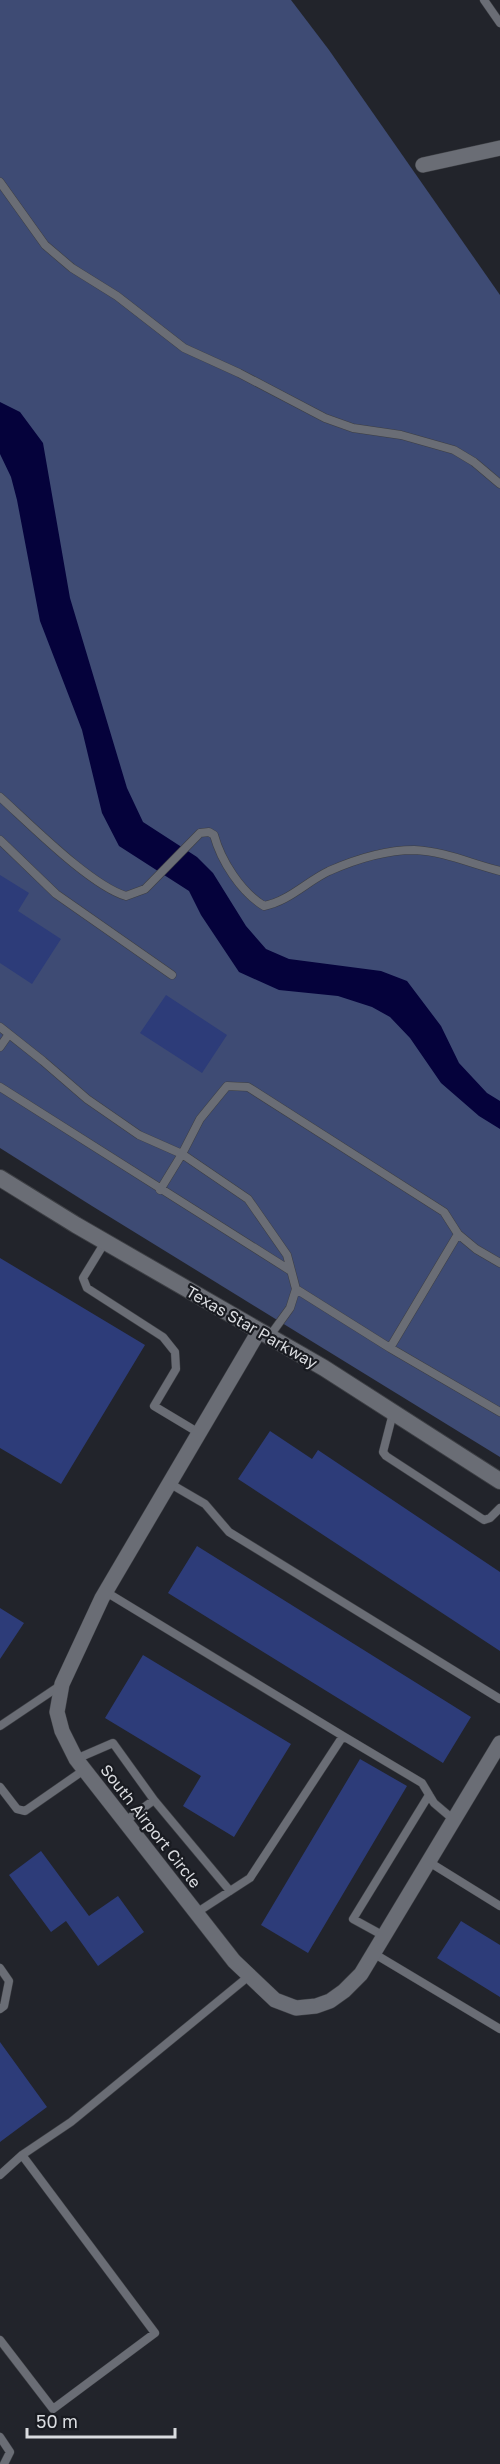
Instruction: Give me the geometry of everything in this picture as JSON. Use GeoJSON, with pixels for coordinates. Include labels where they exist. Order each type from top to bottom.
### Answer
{"type":"FeatureCollection","features":[{"type":"Feature","properties":{"kind":"street"},"geometry":{"type":"LineString","coordinates":[[423,165],[500,148]]}},
{"type":"Feature","properties":{"kind":"street","name":"Texas Star Parkway"},"geometry":{"type":"LineString","coordinates":[[0,1178],[264,1334],[500,1482]]}},
{"type":"Feature","properties":{"kind":"street","name":"South Airport Circle"},"geometry":{"type":"LineString","coordinates":[[264,1334],[199,1433],[106,1592],[62,1684],[57,1712],[62,1731],[80,1764],[234,1961],[275,2000],[296,2008],[316,2006],[330,2001],[344,1991],[360,1974],[500,1743]]}},
{"type":"Feature","properties":{"kind":"lane"},"geometry":{"type":"LineString","coordinates":[[484,0],[500,23]]}},
{"type":"Feature","properties":{"kind":"lane"},"geometry":{"type":"LineString","coordinates":[[0,182],[45,245],[72,268],[117,296],[184,348],[239,373],[325,418],[353,428],[401,435],[454,450],[474,462],[500,484]]}},
{"type":"Feature","properties":{"kind":"lane"},"geometry":{"type":"LineString","coordinates":[[0,797],[102,884],[126,896],[145,889],[200,833],[209,832],[214,835],[245,891],[264,906],[280,903],[327,872],[357,860],[383,854],[413,850],[444,855],[500,871]]}},
{"type":"Feature","properties":{"kind":"lane"},"geometry":{"type":"LineString","coordinates":[[0,840],[56,894],[172,975]]}},
{"type":"Feature","properties":{"kind":"lane"},"geometry":{"type":"LineString","coordinates":[[0,1027],[87,1099],[139,1135],[182,1154],[248,1199],[287,1255],[296,1289],[290,1308],[264,1334]]}},
{"type":"Feature","properties":{"kind":"lane"},"geometry":{"type":"LineString","coordinates":[[0,1047],[9,1034]]}},
{"type":"Feature","properties":{"kind":"lane"},"geometry":{"type":"LineString","coordinates":[[160,1190],[200,1119],[227,1086],[248,1087],[444,1212],[458,1234],[476,1249],[500,1263]]}},
{"type":"Feature","properties":{"kind":"lane"},"geometry":{"type":"LineString","coordinates":[[0,1088],[291,1271]]}},
{"type":"Feature","properties":{"kind":"lane"},"geometry":{"type":"LineString","coordinates":[[390,1348],[458,1234]]}},
{"type":"Feature","properties":{"kind":"lane"},"geometry":{"type":"LineString","coordinates":[[105,1242],[83,1278],[87,1288],[163,1336],[175,1352],[176,1369],[154,1406],[199,1433]]}},
{"type":"Feature","properties":{"kind":"lane"},"geometry":{"type":"LineString","coordinates":[[296,1289],[390,1348],[500,1412]]}},
{"type":"Feature","properties":{"kind":"lane"},"geometry":{"type":"LineString","coordinates":[[393,1413],[383,1452],[386,1456],[484,1520],[490,1518],[500,1508]]}},
{"type":"Feature","properties":{"kind":"lane"},"geometry":{"type":"LineString","coordinates":[[169,1483],[205,1504],[229,1532],[500,1699]]}},
{"type":"Feature","properties":{"kind":"lane"},"geometry":{"type":"LineString","coordinates":[[106,1592],[422,1783],[434,1803],[454,1820]]}},
{"type":"Feature","properties":{"kind":"lane"},"geometry":{"type":"LineString","coordinates":[[0,1726],[62,1684]]}},
{"type":"Feature","properties":{"kind":"lane"},"geometry":{"type":"LineString","coordinates":[[196,1913],[250,1878],[343,1736]]}},
{"type":"Feature","properties":{"kind":"lane"},"geometry":{"type":"LineString","coordinates":[[0,1787],[17,1809],[25,1811],[80,1764],[113,1743],[154,1800],[230,1891]]}},
{"type":"Feature","properties":{"kind":"lane"},"geometry":{"type":"LineString","coordinates":[[384,1936],[353,1919],[429,1795]]}},
{"type":"Feature","properties":{"kind":"lane"},"geometry":{"type":"LineString","coordinates":[[124,1822],[154,1800]]}},
{"type":"Feature","properties":{"kind":"lane"},"geometry":{"type":"LineString","coordinates":[[429,1862],[500,1906]]}},
{"type":"Feature","properties":{"kind":"lane"},"geometry":{"type":"LineString","coordinates":[[373,1953],[500,2029]]}},
{"type":"Feature","properties":{"kind":"lane"},"geometry":{"type":"LineString","coordinates":[[0,1968],[9,1981],[4,2006],[0,2008]]}},
{"type":"Feature","properties":{"kind":"lane"},"geometry":{"type":"LineString","coordinates":[[0,2175],[22,2155],[71,2122],[249,1976]]}},
{"type":"Feature","properties":{"kind":"lane"},"geometry":{"type":"LineString","coordinates":[[0,2340],[53,2409],[155,2333],[22,2155]]}},
{"type":"Feature","properties":{"kind":"lane"},"geometry":{"type":"LineString","coordinates":[[0,2437],[10,2452],[4,2464]]}},
{"type":"Feature","properties":{"kind":"shaded area"},"geometry":{"type":"Polygon","coordinates":[[[0,0],[291,0],[329,50],[500,295],[500,1457],[0,1148],[0,0]]]}},
{"type":"Feature","properties":{"kind":"shaded area"},"geometry":{"type":"Polygon","coordinates":[[[0,402],[20,412],[43,443],[70,598],[127,788],[143,822],[197,857],[213,873],[246,926],[266,949],[289,959],[381,971],[407,981],[441,1026],[459,1063],[487,1093],[500,1101],[500,1129],[479,1116],[441,1083],[410,1038],[390,1017],[372,1007],[338,996],[279,990],[239,972],[201,915],[189,891],[119,846],[102,813],[82,730],[40,621],[17,500],[11,477],[0,454],[0,402]]]}},
{"type":"Feature","properties":{"kind":"building"},"geometry":{"type":"Polygon","coordinates":[[[0,875],[29,893],[18,911],[61,939],[32,984],[0,963],[0,875]]]}},
{"type":"Feature","properties":{"kind":"building"},"geometry":{"type":"Polygon","coordinates":[[[166,995],[227,1035],[202,1073],[140,1033],[166,995]]]}},
{"type":"Feature","properties":{"kind":"building"},"geometry":{"type":"Polygon","coordinates":[[[0,1258],[145,1345],[61,1484],[0,1448],[0,1258]]]}},
{"type":"Feature","properties":{"kind":"building"},"geometry":{"type":"Polygon","coordinates":[[[270,1431],[312,1459],[318,1450],[500,1572],[500,1651],[238,1479],[270,1431]]]}},
{"type":"Feature","properties":{"kind":"building"},"geometry":{"type":"Polygon","coordinates":[[[197,1546],[471,1717],[443,1763],[168,1593],[197,1546]]]}},
{"type":"Feature","properties":{"kind":"building"},"geometry":{"type":"Polygon","coordinates":[[[0,1608],[24,1623],[0,1659],[0,1608]]]}},
{"type":"Feature","properties":{"kind":"building"},"geometry":{"type":"Polygon","coordinates":[[[143,1655],[291,1744],[234,1837],[183,1806],[201,1776],[105,1718],[143,1655]]]}},
{"type":"Feature","properties":{"kind":"building"},"geometry":{"type":"Polygon","coordinates":[[[360,1759],[407,1786],[308,1953],[261,1925],[360,1759]]]}},
{"type":"Feature","properties":{"kind":"building"},"geometry":{"type":"Polygon","coordinates":[[[41,1851],[89,1916],[118,1896],[144,1932],[98,1966],[66,1921],[51,1932],[9,1875],[41,1851]]]}},
{"type":"Feature","properties":{"kind":"building"},"geometry":{"type":"Polygon","coordinates":[[[461,1921],[500,1945],[500,1997],[437,1958],[461,1921]]]}},
{"type":"Feature","properties":{"kind":"building"},"geometry":{"type":"Polygon","coordinates":[[[0,2042],[47,2107],[0,2142],[0,2042]]]}}]}
